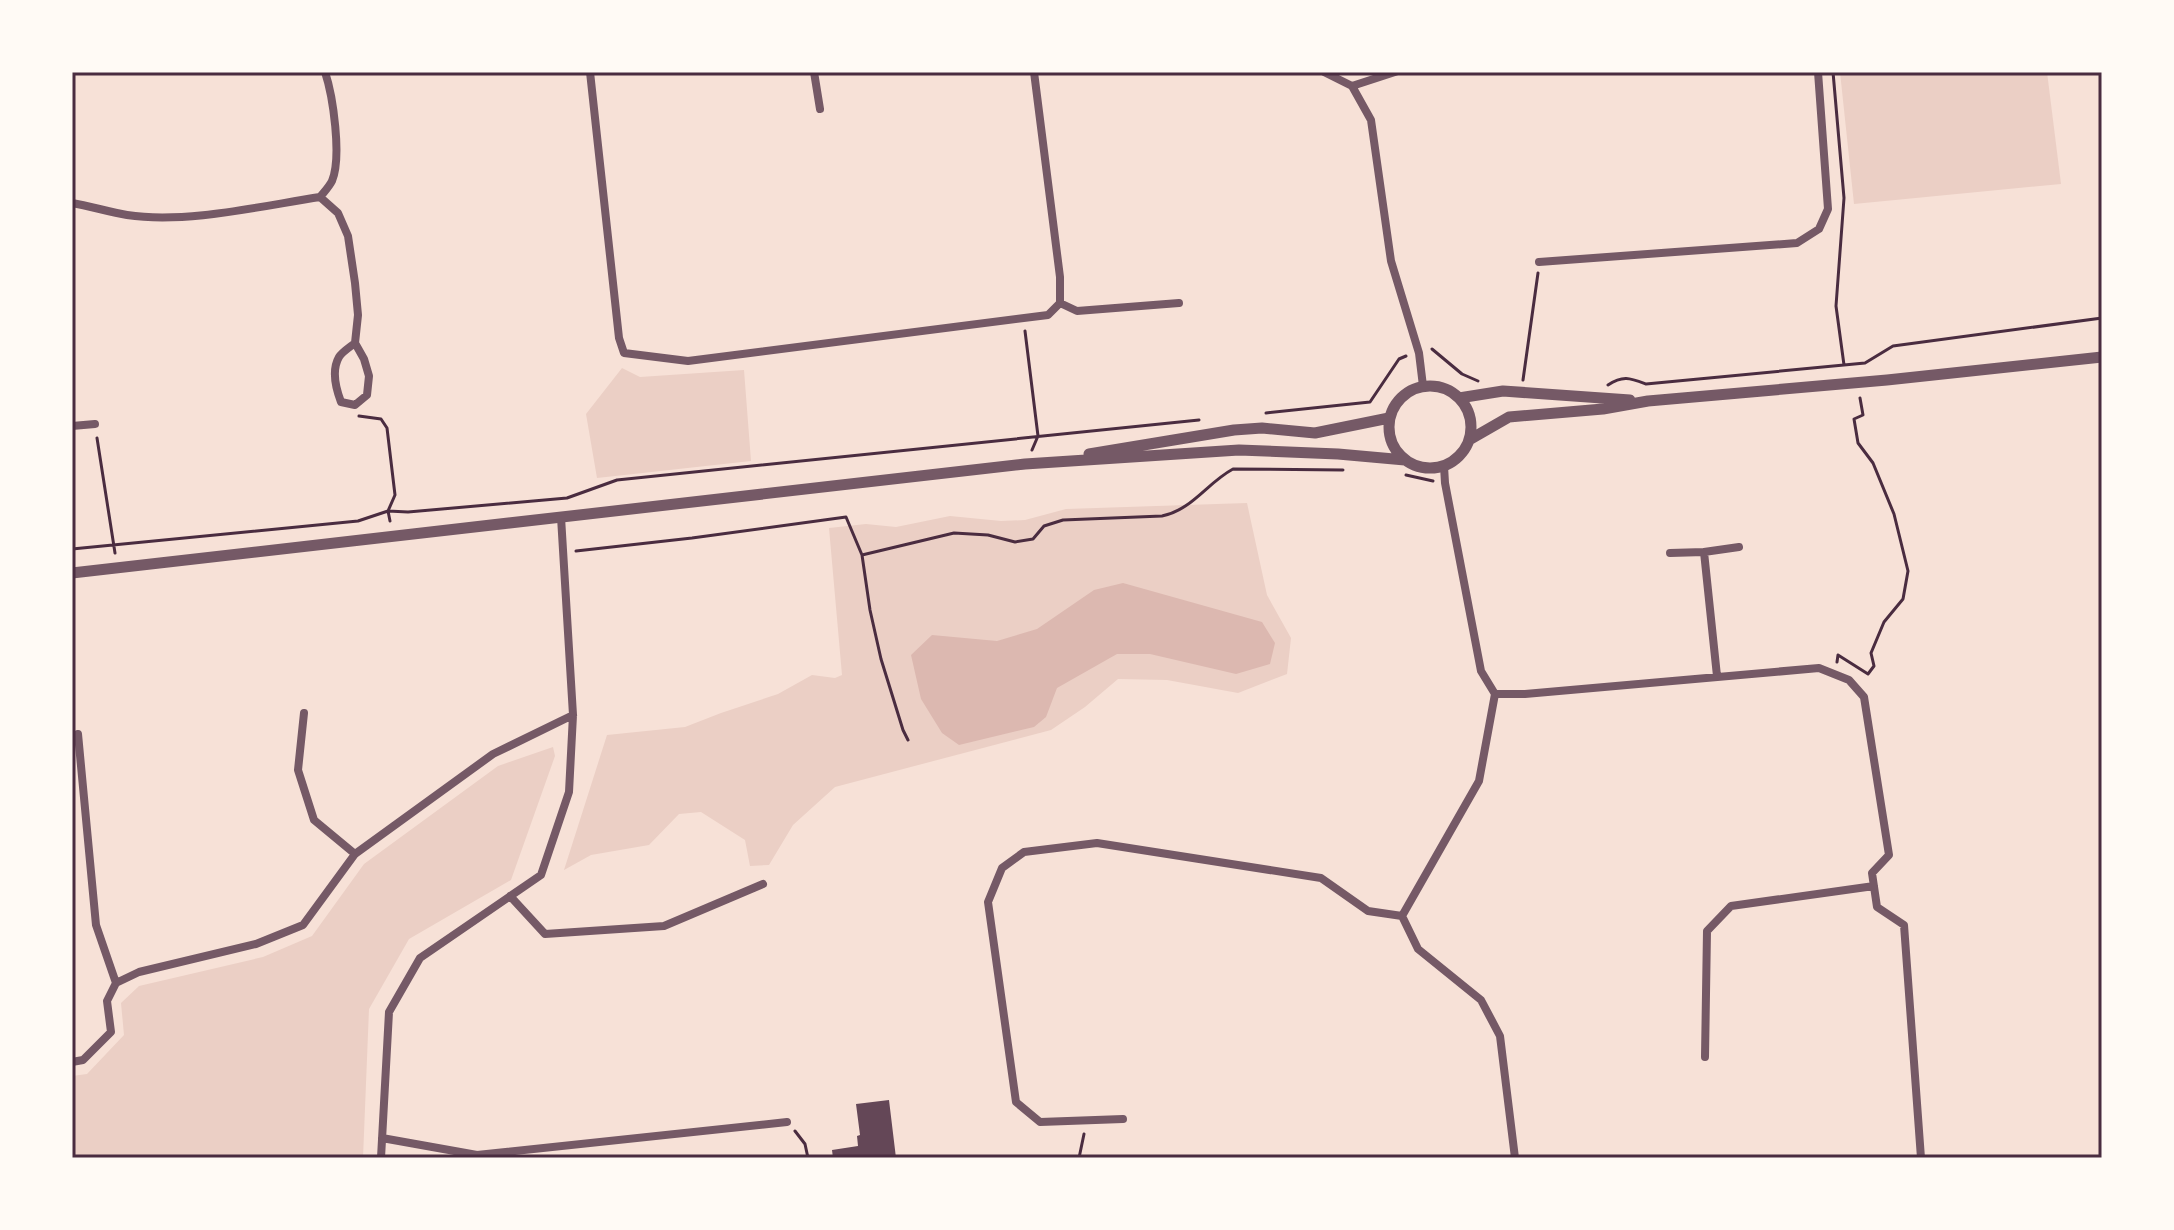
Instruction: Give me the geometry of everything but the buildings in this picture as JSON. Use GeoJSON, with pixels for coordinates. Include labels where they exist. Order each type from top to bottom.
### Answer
{"type":"FeatureCollection","features":[{"type":"Feature","properties":{"kind":"street"},"geometry":{"type":"LineString","coordinates":[[72,203],[128,215],[171,216],[212,214],[320,197],[331,183],[337,160],[330,87],[325,72]]}},
{"type":"Feature","properties":{"kind":"street"},"geometry":{"type":"LineString","coordinates":[[590,72],[619,338],[624,353],[688,361],[1048,315],[1060,303],[1060,277],[1034,72]]}},
{"type":"Feature","properties":{"kind":"street"},"geometry":{"type":"LineString","coordinates":[[814,72],[820,109]]}},
{"type":"Feature","properties":{"kind":"street"},"geometry":{"type":"LineString","coordinates":[[1324,72],[1352,86],[1371,120],[1391,261],[1419,353],[1423,386]]}},
{"type":"Feature","properties":{"kind":"street"},"geometry":{"type":"LineString","coordinates":[[1352,86],[1395,72]]}},
{"type":"Feature","properties":{"kind":"street"},"geometry":{"type":"LineString","coordinates":[[1539,262],[1797,243],[1819,229],[1828,209],[1818,72]]}},
{"type":"Feature","properties":{"kind":"street"},"geometry":{"type":"LineString","coordinates":[[320,197],[338,213],[348,236],[357,304],[355,343],[369,376],[367,395],[355,405],[341,402],[334,375],[339,357],[355,343]]}},
{"type":"Feature","properties":{"kind":"street"},"geometry":{"type":"LineString","coordinates":[[1060,303],[1077,311],[1179,303]]}},
{"type":"Feature","properties":{"kind":"street"},"geometry":{"type":"LineString","coordinates":[[1469,440],[1509,417],[2102,357]]}},
{"type":"Feature","properties":{"kind":"street"},"geometry":{"type":"LineString","coordinates":[[1423,386],[1449,390],[1459,398],[1470,417],[1469,440],[1464,451],[1455,460],[1431,469],[1405,460],[1391,441],[1389,430],[1389,418],[1394,406],[1411,390],[1423,386]]}},
{"type":"Feature","properties":{"kind":"street"},"geometry":{"type":"LineString","coordinates":[[1459,398],[1503,391],[1648,401]]}},
{"type":"Feature","properties":{"kind":"street"},"geometry":{"type":"LineString","coordinates":[[72,573],[1025,464],[1234,430],[1262,428],[1315,433],[1389,418]]}},
{"type":"Feature","properties":{"kind":"street"},"geometry":{"type":"LineString","coordinates":[[72,426],[95,424]]}},
{"type":"Feature","properties":{"kind":"street"},"geometry":{"type":"LineString","coordinates":[[1025,464],[1239,450],[1405,460]]}},
{"type":"Feature","properties":{"kind":"street"},"geometry":{"type":"LineString","coordinates":[[1402,916],[1479,781],[1495,694],[1481,671],[1444,466]]}},
{"type":"Feature","properties":{"kind":"street"},"geometry":{"type":"LineString","coordinates":[[381,1158],[389,1012],[420,958],[541,875],[569,792],[573,715],[561,517]]}},
{"type":"Feature","properties":{"kind":"street"},"geometry":{"type":"LineString","coordinates":[[1670,553],[1739,547]]}},
{"type":"Feature","properties":{"kind":"street"},"geometry":{"type":"LineString","coordinates":[[1704,552],[1717,676]]}},
{"type":"Feature","properties":{"kind":"street"},"geometry":{"type":"LineString","coordinates":[[1495,694],[1819,668],[1849,680],[1864,697],[1889,855],[1872,873],[1877,907],[1904,925],[1921,1158]]}},
{"type":"Feature","properties":{"kind":"street"},"geometry":{"type":"LineString","coordinates":[[304,713],[298,770],[314,820],[355,854]]}},
{"type":"Feature","properties":{"kind":"street"},"geometry":{"type":"LineString","coordinates":[[72,1062],[83,1060],[111,1032],[107,1001],[116,983],[139,972],[256,944],[303,925],[355,854],[493,754],[573,715]]}},
{"type":"Feature","properties":{"kind":"street"},"geometry":{"type":"LineString","coordinates":[[78,734],[96,925],[116,983]]}},
{"type":"Feature","properties":{"kind":"street"},"geometry":{"type":"LineString","coordinates":[[1123,1119],[1040,1122],[1016,1102],[988,902],[1002,868],[1024,852],[1097,843],[1321,878],[1368,911],[1402,916]]}},
{"type":"Feature","properties":{"kind":"street"},"geometry":{"type":"LineString","coordinates":[[510,896],[545,934],[664,926],[763,884]]}},
{"type":"Feature","properties":{"kind":"street"},"geometry":{"type":"LineString","coordinates":[[1705,1057],[1707,931],[1723,914],[1731,906],[1874,886]]}},
{"type":"Feature","properties":{"kind":"street"},"geometry":{"type":"LineString","coordinates":[[1402,916],[1418,949],[1481,1000],[1500,1036],[1515,1158]]}},
{"type":"Feature","properties":{"kind":"street"},"geometry":{"type":"LineString","coordinates":[[382,1138],[477,1155],[787,1122]]}},
{"type":"Feature","properties":{"kind":"path"},"geometry":{"type":"LineString","coordinates":[[1522,383],[1539,262]]}},
{"type":"Feature","properties":{"kind":"path"},"geometry":{"type":"LineString","coordinates":[[1023,318],[1038,436],[1025,464]]}},
{"type":"Feature","properties":{"kind":"path"},"geometry":{"type":"LineString","coordinates":[[1606,386],[1618,378],[1646,384],[1865,363],[1893,346],[2102,318]]}},
{"type":"Feature","properties":{"kind":"path"},"geometry":{"type":"LineString","coordinates":[[1259,413],[1370,402],[1399,359],[1433,348],[1462,374],[1481,382]]}},
{"type":"Feature","properties":{"kind":"path"},"geometry":{"type":"LineString","coordinates":[[1835,673],[1838,655],[1868,674],[1874,666],[1871,653],[1884,622],[1903,599],[1908,571],[1894,514],[1873,463],[1858,443],[1854,419],[1863,415],[1855,364]]}},
{"type":"Feature","properties":{"kind":"path"},"geometry":{"type":"LineString","coordinates":[[355,405],[360,418],[381,419],[387,428],[395,495],[388,511],[392,537]]}},
{"type":"Feature","properties":{"kind":"path"},"geometry":{"type":"LineString","coordinates":[[72,549],[358,521],[388,511],[408,512],[567,498],[617,480],[1212,418]]}},
{"type":"Feature","properties":{"kind":"path"},"geometry":{"type":"LineString","coordinates":[[95,424],[116,568]]}},
{"type":"Feature","properties":{"kind":"path"},"geometry":{"type":"LineString","coordinates":[[862,555],[954,533],[988,535],[1015,542],[1033,539],[1044,526],[1063,520],[1173,514],[1233,469],[1351,471]]}},
{"type":"Feature","properties":{"kind":"path"},"geometry":{"type":"LineString","coordinates":[[1404,474],[1445,483]]}},
{"type":"Feature","properties":{"kind":"path"},"geometry":{"type":"LineString","coordinates":[[563,553],[846,517],[862,555],[881,659],[908,740]]}},
{"type":"Feature","properties":{"kind":"path"},"geometry":{"type":"LineString","coordinates":[[1079,1158],[1086,1120]]}},
{"type":"Feature","properties":{"kind":"path"},"geometry":{"type":"LineString","coordinates":[[787,1122],[805,1144],[810,1158]]}},
{"type":"Feature","properties":{"kind":"shaded area"},"geometry":{"type":"Polygon","coordinates":[[[1840,72],[2047,72],[2061,184],[1854,204],[1840,72]]]}},
{"type":"Feature","properties":{"kind":"shaded area"},"geometry":{"type":"Polygon","coordinates":[[[622,368],[640,377],[744,370],[751,461],[597,478],[586,414],[622,368]]]}},
{"type":"Feature","properties":{"kind":"shaded area"},"geometry":{"type":"Polygon","coordinates":[[[1247,503],[1267,595],[1291,638],[1287,674],[1238,693],[1167,680],[1118,679],[1051,730],[835,787],[793,825],[769,865],[750,866],[745,840],[701,812],[679,814],[649,845],[591,855],[564,870],[607,735],[685,727],[778,694],[812,675],[835,678],[842,675],[829,528],[866,524],[896,527],[950,516],[1025,520],[1066,509],[1247,503]]]}},
{"type":"Feature","properties":{"kind":"shaded area"},"geometry":{"type":"Polygon","coordinates":[[[1123,583],[1262,622],[1275,643],[1270,664],[1236,674],[1150,654],[1117,654],[1057,688],[1046,717],[1034,727],[959,745],[942,733],[921,699],[911,655],[932,635],[997,641],[1037,629],[1094,590],[1123,583]]]}},
{"type":"Feature","properties":{"kind":"shaded area"},"geometry":{"type":"Polygon","coordinates":[[[553,747],[555,756],[511,880],[409,939],[369,1009],[363,1158],[72,1158],[72,1076],[87,1074],[124,1035],[121,1003],[139,986],[263,957],[312,936],[364,864],[498,766],[553,747]]]}}]}
